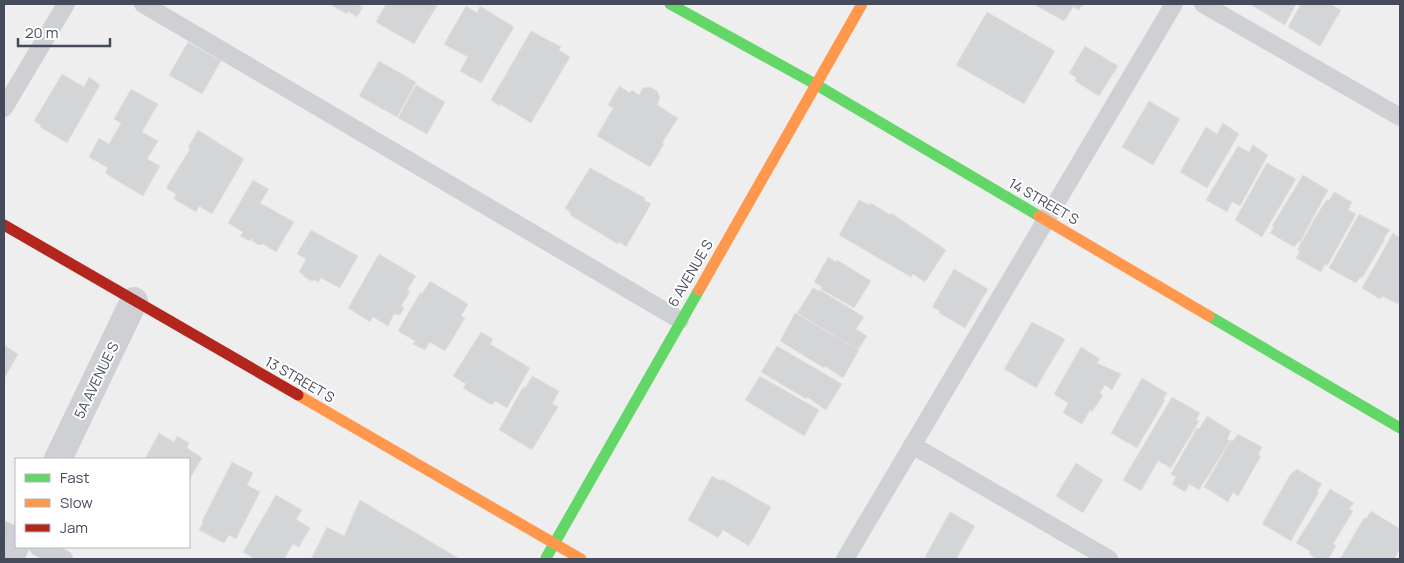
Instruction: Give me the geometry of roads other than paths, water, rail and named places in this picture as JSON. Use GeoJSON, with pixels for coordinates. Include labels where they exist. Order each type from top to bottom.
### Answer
{"type":"FeatureCollection","features":[{"type":"Feature","properties":{"kind":"street","name":"14 STREET S"},"geometry":{"type":"LineString","coordinates":[[670,4],[815,84],[1400,428]]}},
{"type":"Feature","properties":{"kind":"street","name":"6 AVENUE S"},"geometry":{"type":"LineString","coordinates":[[545,559],[862,4]]}},
{"type":"Feature","properties":{"kind":"street","name":"13 STREET S"},"geometry":{"type":"LineString","coordinates":[[4,225],[581,559]]}},
{"type":"Feature","properties":{"kind":"street","name":"5A AVENUE S"},"geometry":{"type":"LineString","coordinates":[[58,458],[134,301]]}},
{"type":"Feature","properties":{"kind":"street"},"geometry":{"type":"LineString","coordinates":[[9,559],[15,547]]}},
{"type":"Feature","properties":{"kind":"lane"},"geometry":{"type":"LineString","coordinates":[[4,108],[66,4]]}},
{"type":"Feature","properties":{"kind":"lane"},"geometry":{"type":"LineString","coordinates":[[143,4],[680,320]]}},
{"type":"Feature","properties":{"kind":"lane"},"geometry":{"type":"LineString","coordinates":[[845,559],[1174,4]]}},
{"type":"Feature","properties":{"kind":"lane"},"geometry":{"type":"LineString","coordinates":[[1203,4],[1400,118]]}},
{"type":"Feature","properties":{"kind":"lane"},"geometry":{"type":"LineString","coordinates":[[912,445],[1109,559]]}},
{"type":"Feature","properties":{"kind":"lane"},"geometry":{"type":"LineString","coordinates":[[40,548],[64,559]]}}]}
